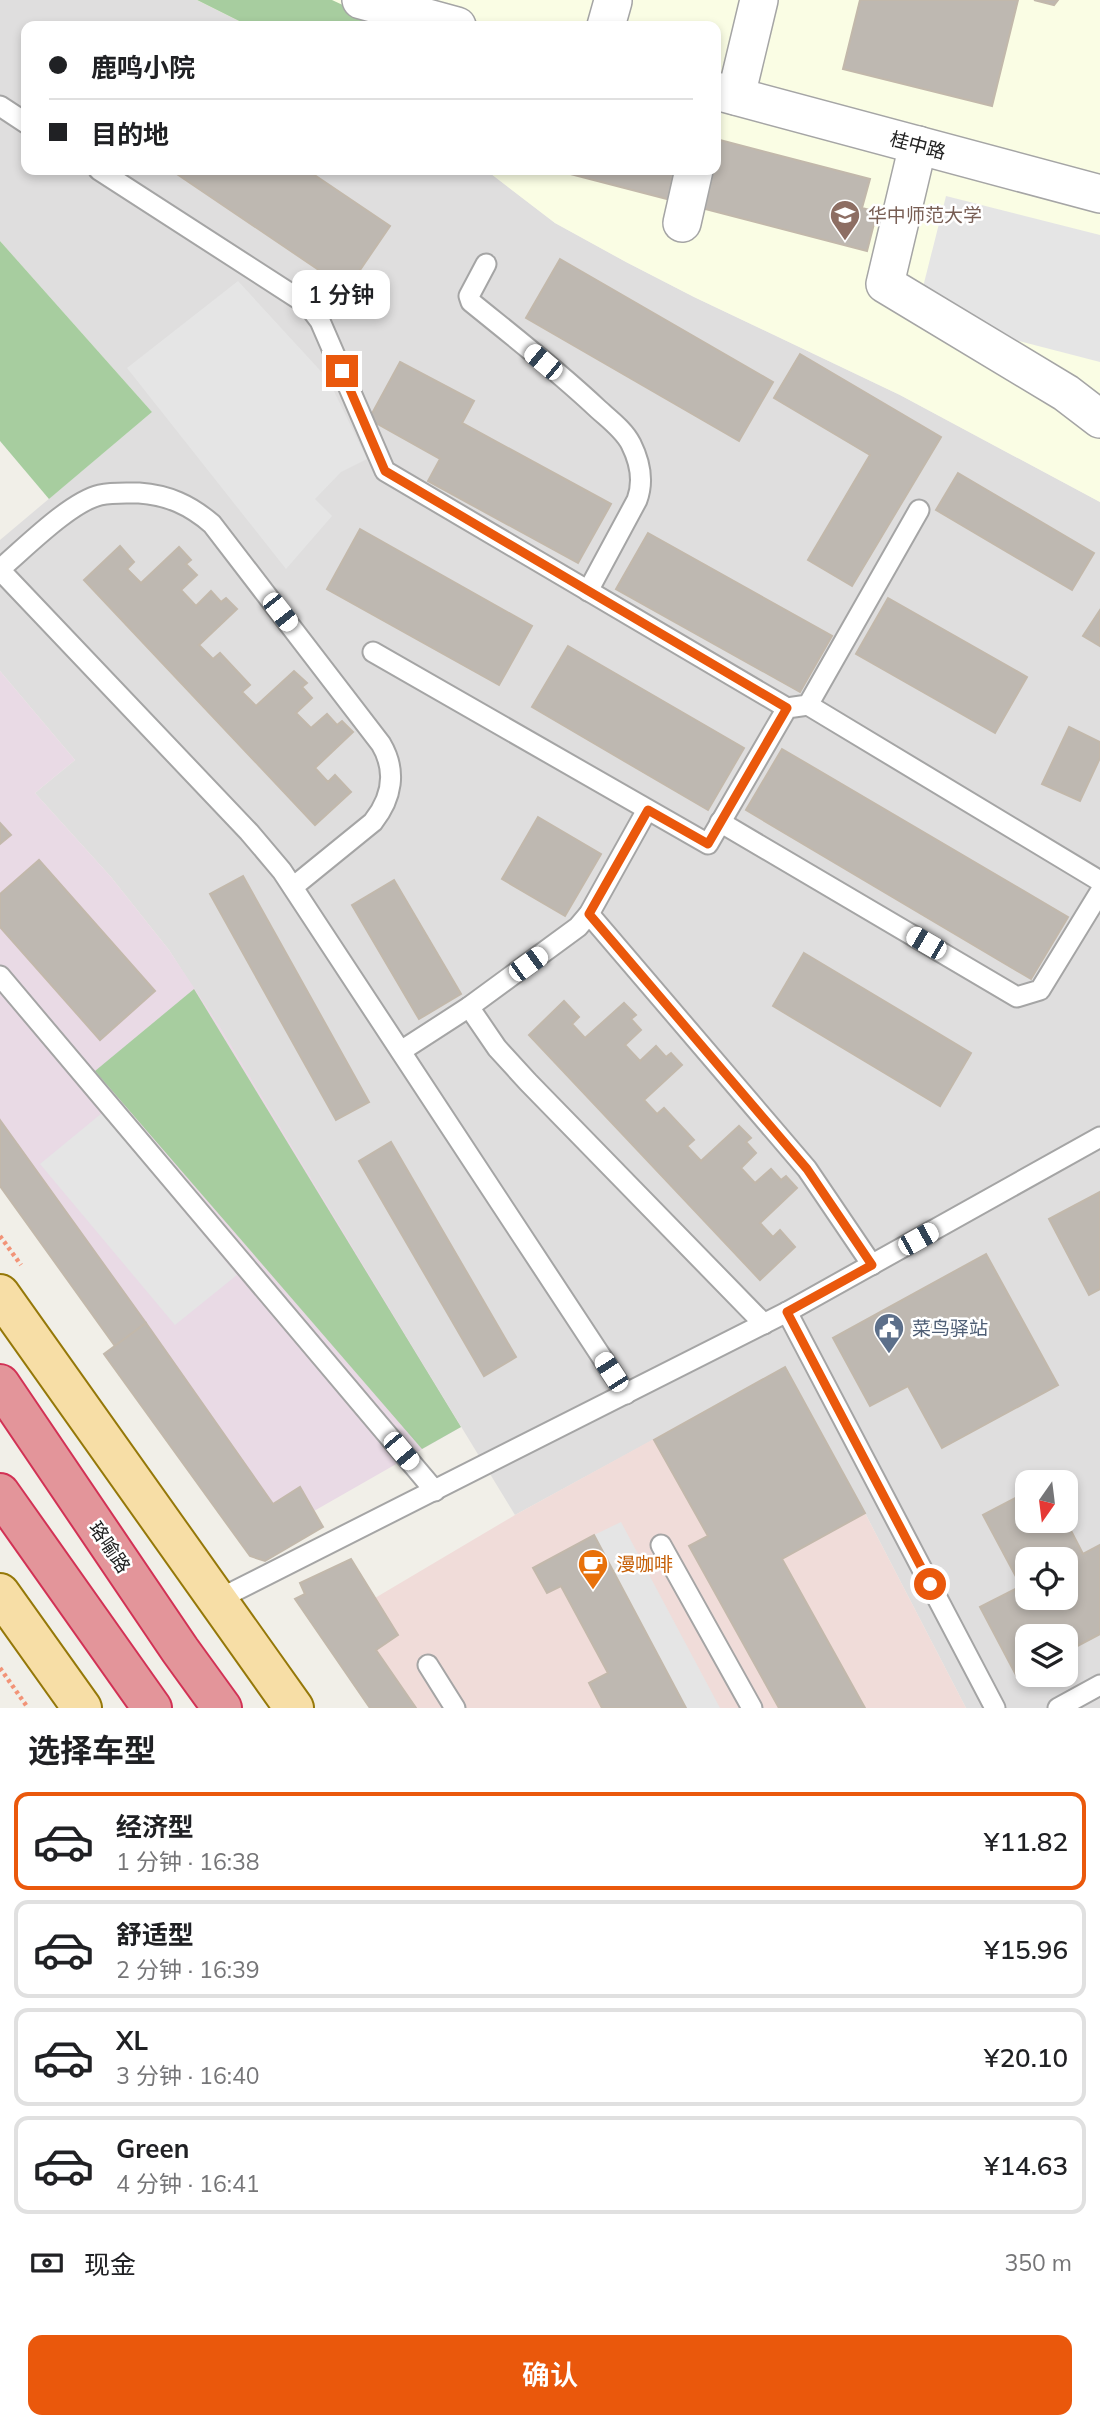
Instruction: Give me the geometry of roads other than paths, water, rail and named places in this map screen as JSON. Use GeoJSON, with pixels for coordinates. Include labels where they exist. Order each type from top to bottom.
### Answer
{"type":"FeatureCollection","features":[{"type":"Feature","properties":{"kind":"highway","name":"珞喻路"},"geometry":{"type":"LineString","coordinates":[[0,1384],[222,1708]]}},
{"type":"Feature","properties":{"kind":"highway"},"geometry":{"type":"LineString","coordinates":[[0,1493],[152,1708]]}},
{"type":"Feature","properties":{"kind":"highway"},"geometry":{"type":"LineString","coordinates":[[97,1632],[124,1708]]}},
{"type":"Feature","properties":{"kind":"main road"},"geometry":{"type":"LineString","coordinates":[[0,1294],[294,1708]]}},
{"type":"Feature","properties":{"kind":"main road"},"geometry":{"type":"LineString","coordinates":[[0,1593],[82,1708]]}},
{"type":"Feature","properties":{"kind":"street"},"geometry":{"type":"LineString","coordinates":[[361,0],[439,21]]}},
{"type":"Feature","properties":{"kind":"street"},"geometry":{"type":"LineString","coordinates":[[726,94],[759,0]]}},
{"type":"Feature","properties":{"kind":"street"},"geometry":{"type":"LineString","coordinates":[[607,21],[613,1]]}},
{"type":"Feature","properties":{"kind":"street","name":"桂中路"},"geometry":{"type":"LineString","coordinates":[[726,94],[1100,194]]}},
{"type":"Feature","properties":{"kind":"street"},"geometry":{"type":"LineString","coordinates":[[918,145],[885,284],[1066,393],[1100,419]]}},
{"type":"Feature","properties":{"kind":"street"},"geometry":{"type":"LineString","coordinates":[[682,223],[693,175]]}},
{"type":"Feature","properties":{"kind":"lane"},"geometry":{"type":"LineString","coordinates":[[0,106],[21,120]]}},
{"type":"Feature","properties":{"kind":"lane"},"geometry":{"type":"LineString","coordinates":[[107,175],[308,305],[320,321],[385,471],[787,708],[808,705],[1100,881]]}},
{"type":"Feature","properties":{"kind":"lane"},"geometry":{"type":"LineString","coordinates":[[486,264],[469,296],[471,302],[579,391],[624,433],[631,443],[639,466],[641,488],[637,500],[588,591]]}},
{"type":"Feature","properties":{"kind":"lane"},"geometry":{"type":"LineString","coordinates":[[293,887],[373,822],[383,810],[392,774],[389,757],[212,524],[185,505],[163,496],[116,492],[99,495],[74,508],[0,570],[249,832],[293,887],[626,1394]]}},
{"type":"Feature","properties":{"kind":"lane"},"geometry":{"type":"LineString","coordinates":[[808,705],[919,510]]}},
{"type":"Feature","properties":{"kind":"lane"},"geometry":{"type":"LineString","coordinates":[[373,652],[708,844],[787,708]]}},
{"type":"Feature","properties":{"kind":"lane"},"geometry":{"type":"LineString","coordinates":[[401,1051],[469,1007],[578,927],[589,914],[648,810]]}},
{"type":"Feature","properties":{"kind":"lane"},"geometry":{"type":"LineString","coordinates":[[720,822],[1017,997],[1040,990],[1100,892]]}},
{"type":"Feature","properties":{"kind":"lane"},"geometry":{"type":"LineString","coordinates":[[589,914],[807,1169],[872,1265]]}},
{"type":"Feature","properties":{"kind":"lane"},"geometry":{"type":"LineString","coordinates":[[0,976],[435,1491]]}},
{"type":"Feature","properties":{"kind":"lane"},"geometry":{"type":"LineString","coordinates":[[469,1007],[497,1048],[520,1073],[764,1324]]}},
{"type":"Feature","properties":{"kind":"lane"},"geometry":{"type":"LineString","coordinates":[[218,1600],[787,1312],[1100,1137]]}},
{"type":"Feature","properties":{"kind":"lane"},"geometry":{"type":"LineString","coordinates":[[787,1312],[995,1708]]}},
{"type":"Feature","properties":{"kind":"lane"},"geometry":{"type":"LineString","coordinates":[[661,1545],[752,1708]]}},
{"type":"Feature","properties":{"kind":"lane"},"geometry":{"type":"LineString","coordinates":[[428,1665],[456,1708]]}},
{"type":"Feature","properties":{"kind":"lane"},"geometry":{"type":"LineString","coordinates":[[1058,1708],[1100,1685]]}},
{"type":"Feature","properties":{"kind":"place","name":"华中师范大学"},"geometry":{"type":"Point","coordinates":[845,242]}},
{"type":"Feature","properties":{"kind":"place","name":"菜鸟驿站"},"geometry":{"type":"Point","coordinates":[889,1355]}},
{"type":"Feature","properties":{"kind":"place","name":"漫咖啡"},"geometry":{"type":"Point","coordinates":[593,1591]}}]}
